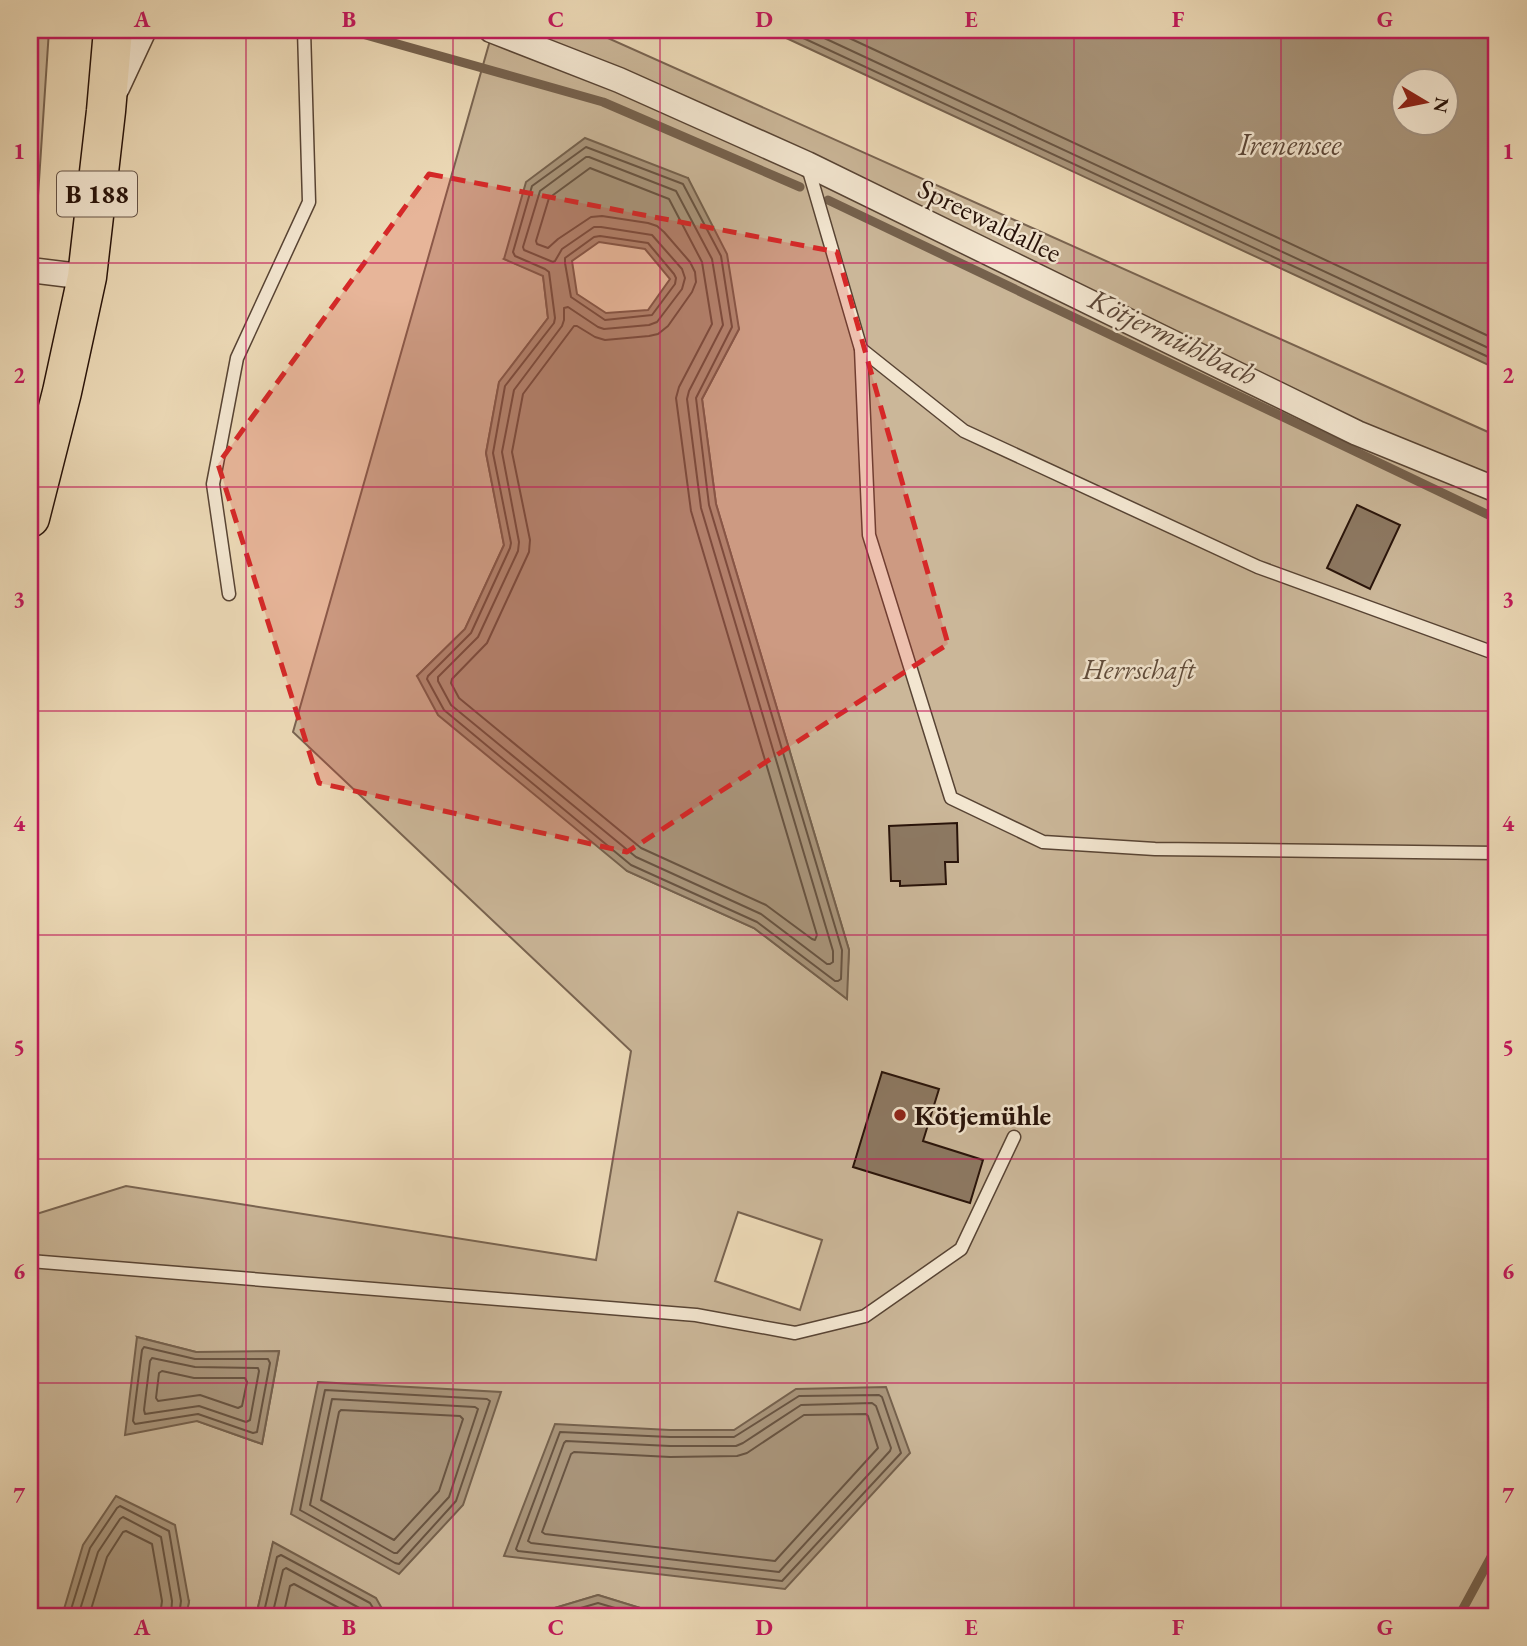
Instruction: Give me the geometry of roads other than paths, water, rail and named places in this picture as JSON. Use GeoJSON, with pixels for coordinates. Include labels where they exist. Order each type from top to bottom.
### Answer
{"type":"FeatureCollection","features":[{"type":"Feature","properties":{"kind":"main road","name":"B 188"},"geometry":{"type":"LineString","coordinates":[[30,517],[62,392],[87,276],[113,30]]}},
{"type":"Feature","properties":{"kind":"street"},"geometry":{"type":"LineString","coordinates":[[106,111],[144,30]]}},
{"type":"Feature","properties":{"kind":"street","name":"Spreewaldallee"},"geometry":{"type":"LineString","coordinates":[[491,30],[619,80],[807,164],[1357,433],[1497,490]]}},
{"type":"Feature","properties":{"kind":"street"},"geometry":{"type":"LineString","coordinates":[[30,270],[87,276]]}},
{"type":"Feature","properties":{"kind":"lane"},"geometry":{"type":"LineString","coordinates":[[229,594],[213,484],[237,358],[309,202],[304,30]]}},
{"type":"Feature","properties":{"kind":"lane"},"geometry":{"type":"LineString","coordinates":[[807,164],[861,349],[869,535],[951,798],[1043,842],[1155,849],[1497,852]]}},
{"type":"Feature","properties":{"kind":"lane"},"geometry":{"type":"LineString","coordinates":[[861,349],[964,431],[1258,567],[1497,654]]}},
{"type":"Feature","properties":{"kind":"lane"},"geometry":{"type":"LineString","coordinates":[[30,1261],[696,1315],[795,1333],[865,1316],[961,1249],[1014,1137]]}},
{"type":"Feature","properties":{"kind":"water","name":"Irenensee"},"geometry":{"type":"Polygon","coordinates":[[[769,30],[1497,30],[1497,369],[769,30]]]}},
{"type":"Feature","properties":{"kind":"water"},"geometry":{"type":"Polygon","coordinates":[[[585,138],[688,178],[727,254],[739,329],[702,399],[716,504],[849,950],[847,999],[754,928],[627,871],[438,715],[417,676],[465,629],[504,545],[486,453],[499,382],[548,318],[543,276],[504,259],[526,182],[585,138]],[[599,242],[572,261],[577,294],[606,313],[648,310],[670,279],[645,249],[599,242]]]}},
{"type":"Feature","properties":{"kind":"water"},"geometry":{"type":"Polygon","coordinates":[[[137,1337],[196,1352],[279,1351],[262,1444],[197,1421],[125,1435],[137,1337]]]}},
{"type":"Feature","properties":{"kind":"water"},"geometry":{"type":"Polygon","coordinates":[[[318,1382],[501,1392],[463,1505],[399,1574],[291,1514],[318,1382]]]}},
{"type":"Feature","properties":{"kind":"water"},"geometry":{"type":"Polygon","coordinates":[[[886,1387],[910,1453],[785,1589],[504,1556],[555,1424],[670,1430],[734,1430],[796,1389],[886,1387]]]}},
{"type":"Feature","properties":{"kind":"water"},"geometry":{"type":"Polygon","coordinates":[[[116,1496],[175,1525],[189,1602],[186,1616],[62,1616],[83,1545],[116,1496]]]}},
{"type":"Feature","properties":{"kind":"water"},"geometry":{"type":"Polygon","coordinates":[[[273,1542],[376,1598],[386,1616],[256,1616],[273,1542]]]}},
{"type":"Feature","properties":{"kind":"water"},"geometry":{"type":"Polygon","coordinates":[[[598,1595],[666,1616],[528,1616],[598,1595]]]}},
{"type":"Feature","properties":{"kind":"waterway","name":"Kötjermühlbach"},"geometry":{"type":"LineString","coordinates":[[348,30],[603,102],[800,187]]}},
{"type":"Feature","properties":{"kind":"waterway","name":"Kötjermühlbach"},"geometry":{"type":"LineString","coordinates":[[828,200],[1497,519]]}},
{"type":"Feature","properties":{"kind":"waterway"},"geometry":{"type":"LineString","coordinates":[[1459,1616],[1497,1546]]}},
{"type":"Feature","properties":{"kind":"place","name":"Kötjemühle"},"geometry":{"type":"Point","coordinates":[900,1115]}},
{"type":"Feature","properties":{"kind":"park label","name":"Herrschaft"},"geometry":{"type":"Point","coordinates":[1139,669]}}]}
